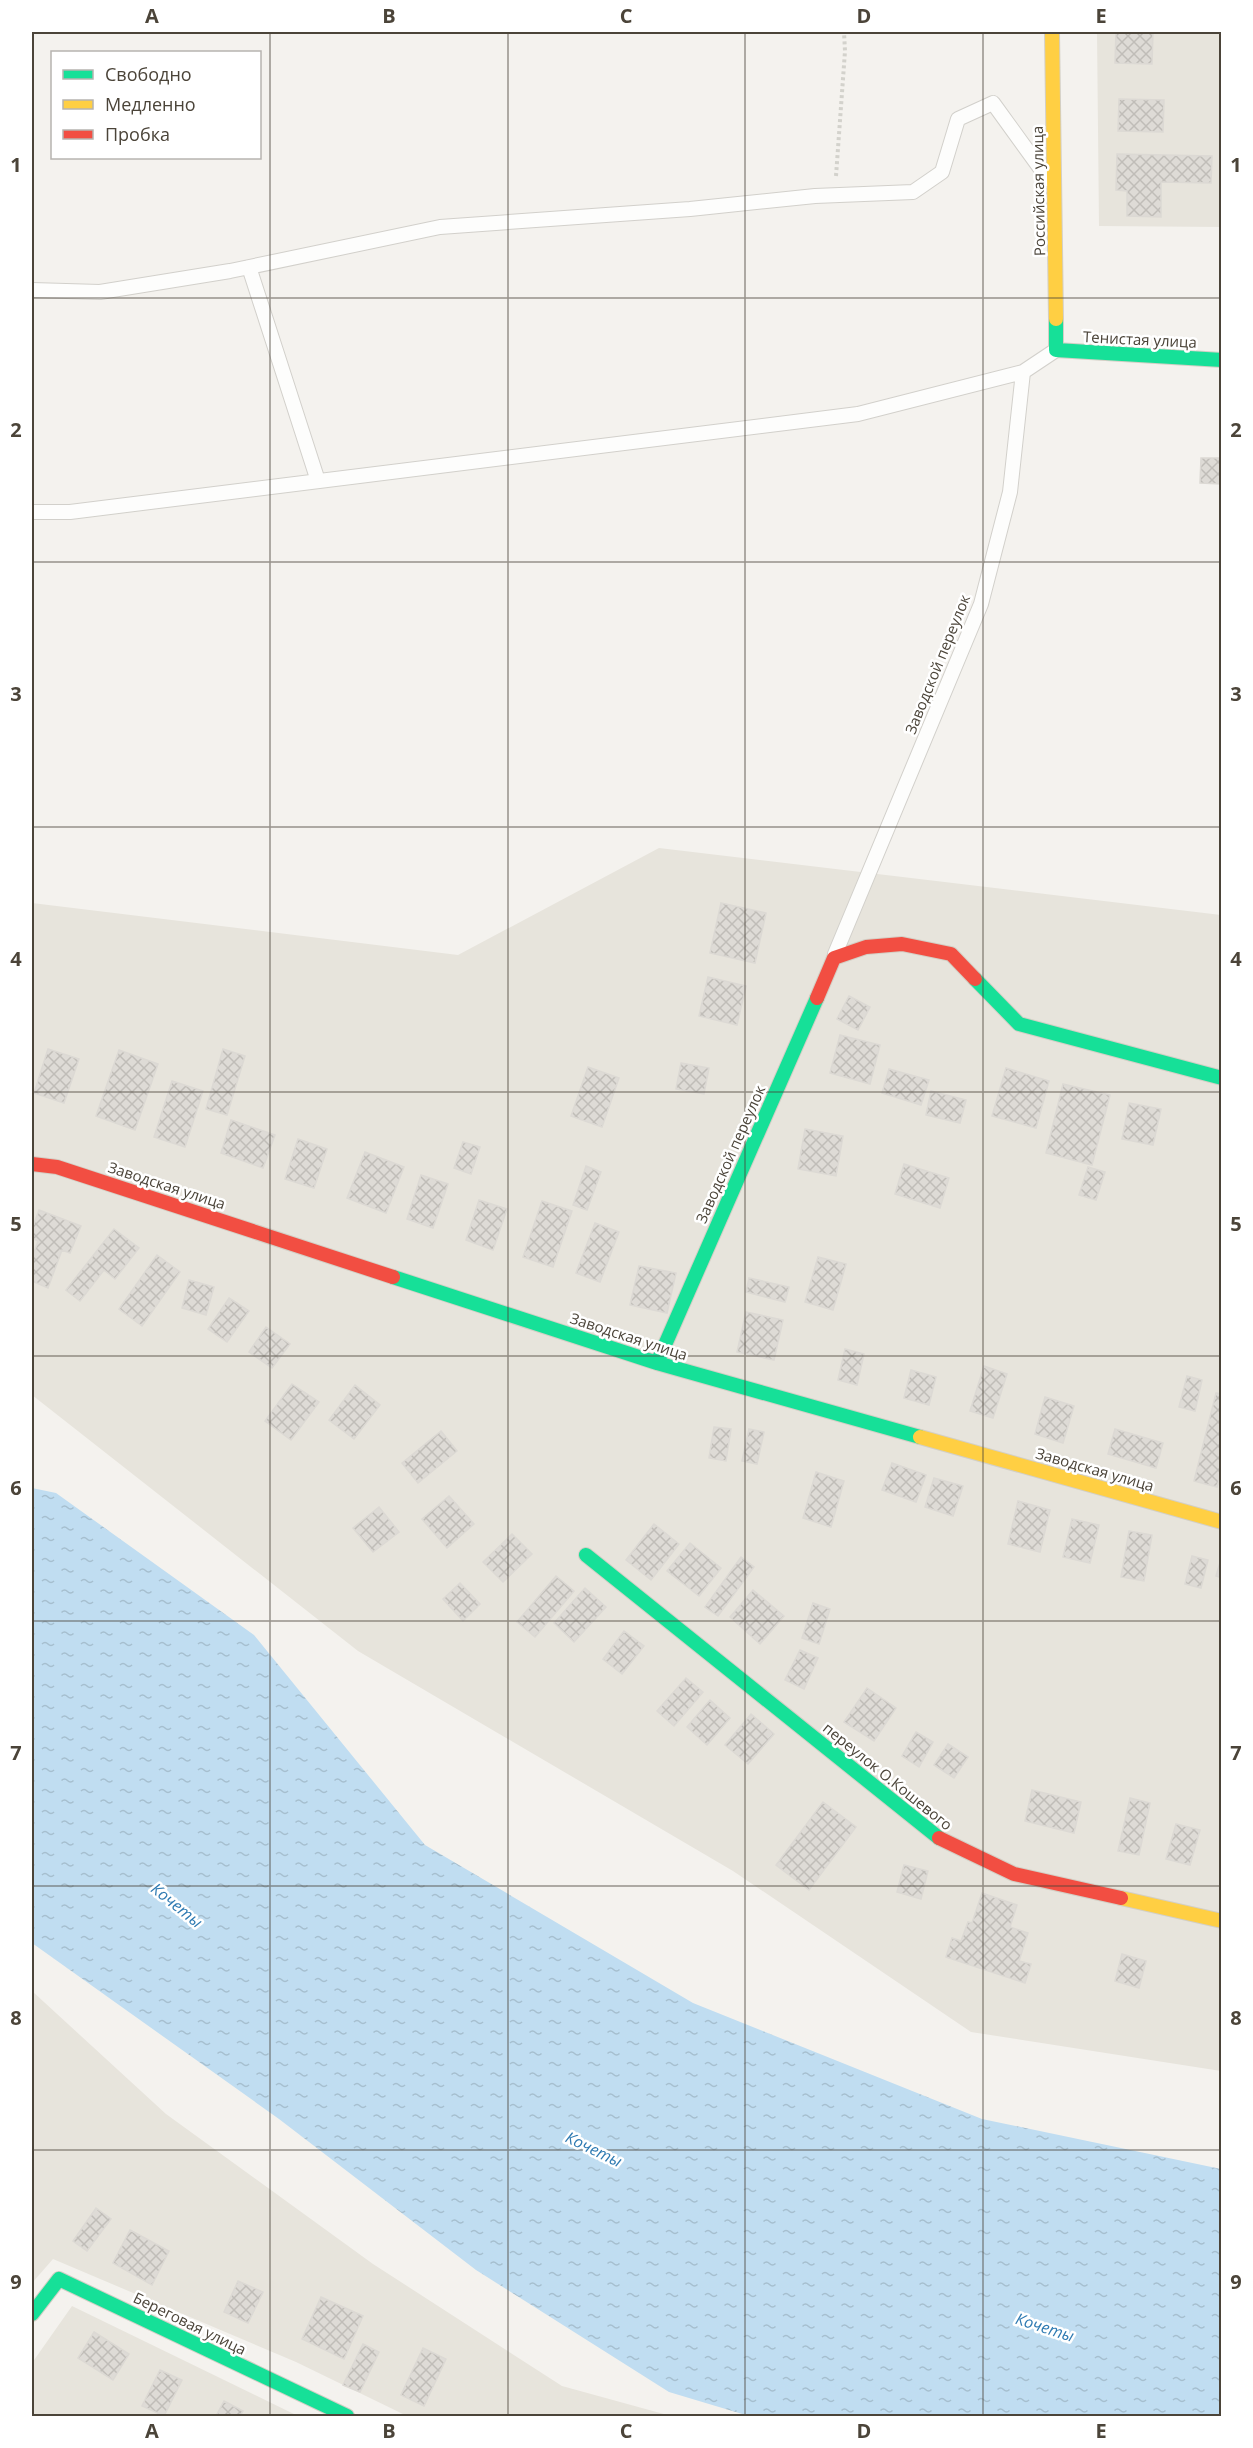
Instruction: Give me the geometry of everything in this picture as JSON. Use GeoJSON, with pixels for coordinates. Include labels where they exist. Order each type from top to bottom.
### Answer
{"type":"FeatureCollection","features":[{"type":"Feature","properties":{"kind":"street","name":"Российская улица"},"geometry":{"type":"LineString","coordinates":[[1052,32],[1056,350]]}},
{"type":"Feature","properties":{"kind":"street","name":"Тенистая улица"},"geometry":{"type":"LineString","coordinates":[[1056,350],[1221,360]]}},
{"type":"Feature","properties":{"kind":"street"},"geometry":{"type":"LineString","coordinates":[[834,957],[866,947],[902,944],[951,954],[1019,1024],[1221,1078]]}},
{"type":"Feature","properties":{"kind":"street","name":"Заводской переулок"},"geometry":{"type":"LineString","coordinates":[[657,1363],[834,957]]}},
{"type":"Feature","properties":{"kind":"street","name":"Заводская улица"},"geometry":{"type":"LineString","coordinates":[[32,1164],[57,1167],[657,1363],[1221,1522]]}},
{"type":"Feature","properties":{"kind":"street","name":"переулок О.Кошевого"},"geometry":{"type":"LineString","coordinates":[[586,1555],[944,1842],[1014,1874],[1221,1921]]}},
{"type":"Feature","properties":{"kind":"street","name":"Береговая улица"},"geometry":{"type":"LineString","coordinates":[[32,2314],[59,2278],[347,2416]]}},
{"type":"Feature","properties":{"kind":"lane"},"geometry":{"type":"LineString","coordinates":[[32,290],[100,292],[249,267],[440,227],[690,209],[835,195],[913,192],[942,172],[958,119],[993,103],[1054,188]]}},
{"type":"Feature","properties":{"kind":"lane"},"geometry":{"type":"LineString","coordinates":[[249,267],[318,481]]}},
{"type":"Feature","properties":{"kind":"lane"},"geometry":{"type":"LineString","coordinates":[[32,512],[70,512],[858,414],[1023,372],[1056,350]]}},
{"type":"Feature","properties":{"kind":"lane","name":"Заводской переулок"},"geometry":{"type":"LineString","coordinates":[[834,957],[981,604],[1010,492],[1023,372]]}},
{"type":"Feature","properties":{"kind":"path"},"geometry":{"type":"LineString","coordinates":[[835,195],[845,51],[844,32]]}},
{"type":"Feature","properties":{"kind":"shaded area"},"geometry":{"type":"Polygon","coordinates":[[[1097,32],[1221,32],[1221,227],[1099,226],[1097,32]]]}},
{"type":"Feature","properties":{"kind":"shaded area"},"geometry":{"type":"Polygon","coordinates":[[[659,848],[1221,915],[1221,2071],[971,2032],[733,1871],[358,1651],[32,1395],[32,903],[458,955],[659,848]]]}},
{"type":"Feature","properties":{"kind":"shaded area"},"geometry":{"type":"Polygon","coordinates":[[[32,1991],[166,2114],[373,2264],[562,2386],[671,2416],[407,2416],[296,2362],[53,2259],[32,2283],[32,1991]]]}},
{"type":"Feature","properties":{"kind":"shaded area"},"geometry":{"type":"Polygon","coordinates":[[[72,2306],[298,2416],[32,2416],[32,2363],[72,2306]]]}},
{"type":"Feature","properties":{"kind":"water","name":"Кочеты"},"geometry":{"type":"Polygon","coordinates":[[[32,1488],[56,1493],[254,1635],[425,1845],[693,2003],[982,2119],[1221,2169],[1221,2416],[749,2416],[669,2392],[476,2270],[279,2119],[32,1943],[32,1488]]]}},
{"type":"Feature","properties":{"kind":"building"},"geometry":{"type":"Polygon","coordinates":[[[1116,32],[1153,32],[1152,64],[1115,63],[1116,32]]]}},
{"type":"Feature","properties":{"kind":"building"},"geometry":{"type":"Polygon","coordinates":[[[1119,99],[1164,100],[1163,132],[1118,131],[1119,99]]]}},
{"type":"Feature","properties":{"kind":"building"},"geometry":{"type":"Polygon","coordinates":[[[1117,154],[1212,156],[1211,183],[1161,182],[1161,217],[1127,216],[1127,191],[1116,190],[1117,154]]]}},
{"type":"Feature","properties":{"kind":"building"},"geometry":{"type":"Polygon","coordinates":[[[1201,458],[1222,458],[1222,484],[1200,483],[1201,458]]]}},
{"type":"Feature","properties":{"kind":"building"},"geometry":{"type":"Polygon","coordinates":[[[721,903],[766,913],[755,963],[710,953],[721,903]]]}},
{"type":"Feature","properties":{"kind":"building"},"geometry":{"type":"Polygon","coordinates":[[[708,977],[746,986],[737,1025],[699,1016],[708,977]]]}},
{"type":"Feature","properties":{"kind":"building"},"geometry":{"type":"Polygon","coordinates":[[[849,996],[870,1007],[858,1030],[837,1019],[849,996]]]}},
{"type":"Feature","properties":{"kind":"building"},"geometry":{"type":"Polygon","coordinates":[[[840,1035],[880,1045],[870,1084],[830,1073],[840,1035]]]}},
{"type":"Feature","properties":{"kind":"building"},"geometry":{"type":"Polygon","coordinates":[[[48,1049],[79,1059],[64,1103],[34,1093],[48,1049]]]}},
{"type":"Feature","properties":{"kind":"building"},"geometry":{"type":"Polygon","coordinates":[[[223,1049],[245,1056],[227,1115],[206,1109],[223,1049]]]}},
{"type":"Feature","properties":{"kind":"building"},"geometry":{"type":"Polygon","coordinates":[[[119,1050],[158,1064],[135,1130],[96,1116],[119,1050]]]}},
{"type":"Feature","properties":{"kind":"building"},"geometry":{"type":"Polygon","coordinates":[[[681,1063],[709,1068],[704,1094],[676,1089],[681,1063]]]}},
{"type":"Feature","properties":{"kind":"building"},"geometry":{"type":"Polygon","coordinates":[[[588,1067],[619,1078],[602,1127],[571,1116],[588,1067]]]}},
{"type":"Feature","properties":{"kind":"building"},"geometry":{"type":"Polygon","coordinates":[[[1006,1068],[1049,1081],[1036,1128],[992,1116],[1006,1068]]]}},
{"type":"Feature","properties":{"kind":"building"},"geometry":{"type":"Polygon","coordinates":[[[889,1069],[929,1080],[921,1105],[882,1093],[889,1069]]]}},
{"type":"Feature","properties":{"kind":"building"},"geometry":{"type":"Polygon","coordinates":[[[172,1081],[203,1091],[185,1147],[154,1137],[172,1081]]]}},
{"type":"Feature","properties":{"kind":"building"},"geometry":{"type":"Polygon","coordinates":[[[1063,1084],[1110,1095],[1092,1165],[1046,1153],[1063,1084]]]}},
{"type":"Feature","properties":{"kind":"building"},"geometry":{"type":"Polygon","coordinates":[[[931,1091],[966,1100],[960,1123],[926,1115],[931,1091]]]}},
{"type":"Feature","properties":{"kind":"building"},"geometry":{"type":"Polygon","coordinates":[[[1129,1103],[1161,1109],[1153,1145],[1122,1139],[1129,1103]]]}},
{"type":"Feature","properties":{"kind":"building"},"geometry":{"type":"Polygon","coordinates":[[[231,1120],[275,1135],[263,1168],[221,1153],[231,1120]]]}},
{"type":"Feature","properties":{"kind":"building"},"geometry":{"type":"Polygon","coordinates":[[[805,1129],[843,1136],[836,1176],[798,1169],[805,1129]]]}},
{"type":"Feature","properties":{"kind":"building"},"geometry":{"type":"Polygon","coordinates":[[[298,1139],[327,1149],[314,1188],[285,1179],[298,1139]]]}},
{"type":"Feature","properties":{"kind":"building"},"geometry":{"type":"Polygon","coordinates":[[[463,1142],[480,1147],[471,1174],[454,1168],[463,1142]]]}},
{"type":"Feature","properties":{"kind":"building"},"geometry":{"type":"Polygon","coordinates":[[[365,1152],[404,1167],[386,1213],[347,1198],[365,1152]]]}},
{"type":"Feature","properties":{"kind":"building"},"geometry":{"type":"Polygon","coordinates":[[[904,1164],[949,1178],[940,1208],[895,1194],[904,1164]]]}},
{"type":"Feature","properties":{"kind":"building"},"geometry":{"type":"Polygon","coordinates":[[[586,1166],[601,1172],[587,1210],[573,1205],[586,1166]]]}},
{"type":"Feature","properties":{"kind":"building"},"geometry":{"type":"Polygon","coordinates":[[[1088,1167],[1105,1172],[1096,1200],[1079,1195],[1088,1167]]]}},
{"type":"Feature","properties":{"kind":"building"},"geometry":{"type":"Polygon","coordinates":[[[421,1175],[448,1184],[433,1228],[407,1219],[421,1175]]]}},
{"type":"Feature","properties":{"kind":"building"},"geometry":{"type":"Polygon","coordinates":[[[479,1200],[507,1209],[493,1250],[466,1240],[479,1200]]]}},
{"type":"Feature","properties":{"kind":"building"},"geometry":{"type":"Polygon","coordinates":[[[542,1201],[572,1211],[553,1267],[523,1257],[542,1201]]]}},
{"type":"Feature","properties":{"kind":"building"},"geometry":{"type":"Polygon","coordinates":[[[39,1210],[81,1226],[70,1253],[62,1250],[48,1288],[32,1281],[32,1258],[38,1241],[32,1238],[32,1229],[39,1210]]]}},
{"type":"Feature","properties":{"kind":"building"},"geometry":{"type":"Polygon","coordinates":[[[595,1223],[619,1232],[600,1282],[576,1273],[595,1223]]]}},
{"type":"Feature","properties":{"kind":"building"},"geometry":{"type":"Polygon","coordinates":[[[114,1229],[139,1248],[115,1279],[104,1270],[80,1301],[66,1290],[114,1229]]]}},
{"type":"Feature","properties":{"kind":"building"},"geometry":{"type":"Polygon","coordinates":[[[157,1255],[180,1272],[142,1326],[119,1309],[157,1255]]]}},
{"type":"Feature","properties":{"kind":"building"},"geometry":{"type":"Polygon","coordinates":[[[818,1257],[846,1264],[833,1310],[805,1302],[818,1257]]]}},
{"type":"Feature","properties":{"kind":"building"},"geometry":{"type":"Polygon","coordinates":[[[639,1266],[676,1273],[667,1313],[630,1305],[639,1266]]]}},
{"type":"Feature","properties":{"kind":"building"},"geometry":{"type":"Polygon","coordinates":[[[749,1278],[789,1287],[785,1302],[746,1292],[749,1278]]]}},
{"type":"Feature","properties":{"kind":"building"},"geometry":{"type":"Polygon","coordinates":[[[189,1280],[214,1287],[206,1315],[182,1308],[189,1280]]]}},
{"type":"Feature","properties":{"kind":"building"},"geometry":{"type":"Polygon","coordinates":[[[229,1298],[249,1311],[227,1342],[208,1329],[229,1298]]]}},
{"type":"Feature","properties":{"kind":"building"},"geometry":{"type":"Polygon","coordinates":[[[746,1312],[783,1320],[774,1360],[737,1352],[746,1312]]]}},
{"type":"Feature","properties":{"kind":"building"},"geometry":{"type":"Polygon","coordinates":[[[266,1327],[290,1344],[272,1368],[249,1352],[266,1327]]]}},
{"type":"Feature","properties":{"kind":"building"},"geometry":{"type":"Polygon","coordinates":[[[845,1349],[864,1354],[857,1385],[838,1380],[845,1349]]]}},
{"type":"Feature","properties":{"kind":"building"},"geometry":{"type":"Polygon","coordinates":[[[984,1366],[1007,1374],[993,1418],[970,1411],[984,1366]]]}},
{"type":"Feature","properties":{"kind":"building"},"geometry":{"type":"Polygon","coordinates":[[[911,1370],[936,1377],[929,1405],[904,1398],[911,1370]]]}},
{"type":"Feature","properties":{"kind":"building"},"geometry":{"type":"Polygon","coordinates":[[[1187,1376],[1202,1380],[1195,1411],[1179,1407],[1187,1376]]]}},
{"type":"Feature","properties":{"kind":"building"},"geometry":{"type":"Polygon","coordinates":[[[292,1384],[319,1402],[291,1440],[265,1421],[292,1384]]]}},
{"type":"Feature","properties":{"kind":"building"},"geometry":{"type":"Polygon","coordinates":[[[355,1385],[380,1405],[354,1439],[329,1420],[355,1385]]]}},
{"type":"Feature","properties":{"kind":"building"},"geometry":{"type":"Polygon","coordinates":[[[1216,1393],[1222,1394],[1222,1469],[1217,1487],[1194,1481],[1216,1393]]]}},
{"type":"Feature","properties":{"kind":"building"},"geometry":{"type":"Polygon","coordinates":[[[1045,1397],[1074,1406],[1063,1443],[1035,1434],[1045,1397]]]}},
{"type":"Feature","properties":{"kind":"building"},"geometry":{"type":"Polygon","coordinates":[[[714,1427],[731,1429],[726,1461],[709,1458],[714,1427]]]}},
{"type":"Feature","properties":{"kind":"building"},"geometry":{"type":"Polygon","coordinates":[[[749,1429],[764,1432],[757,1464],[742,1461],[749,1429]]]}},
{"type":"Feature","properties":{"kind":"building"},"geometry":{"type":"Polygon","coordinates":[[[1115,1429],[1163,1443],[1156,1468],[1108,1454],[1115,1429]]]}},
{"type":"Feature","properties":{"kind":"building"},"geometry":{"type":"Polygon","coordinates":[[[441,1431],[457,1451],[418,1483],[402,1463],[441,1431]]]}},
{"type":"Feature","properties":{"kind":"building"},"geometry":{"type":"Polygon","coordinates":[[[892,1463],[926,1475],[916,1502],[882,1490],[892,1463]]]}},
{"type":"Feature","properties":{"kind":"building"},"geometry":{"type":"Polygon","coordinates":[[[816,1472],[844,1481],[831,1527],[803,1518],[816,1472]]]}},
{"type":"Feature","properties":{"kind":"building"},"geometry":{"type":"Polygon","coordinates":[[[934,1478],[963,1486],[953,1516],[925,1507],[934,1478]]]}},
{"type":"Feature","properties":{"kind":"building"},"geometry":{"type":"Polygon","coordinates":[[[449,1496],[474,1524],[447,1548],[422,1519],[449,1496]]]}},
{"type":"Feature","properties":{"kind":"building"},"geometry":{"type":"Polygon","coordinates":[[[1018,1501],[1050,1510],[1040,1552],[1008,1544],[1018,1501]]]}},
{"type":"Feature","properties":{"kind":"building"},"geometry":{"type":"Polygon","coordinates":[[[379,1507],[399,1532],[373,1552],[353,1528],[379,1507]]]}},
{"type":"Feature","properties":{"kind":"building"},"geometry":{"type":"Polygon","coordinates":[[[1072,1519],[1099,1525],[1090,1563],[1063,1557],[1072,1519]]]}},
{"type":"Feature","properties":{"kind":"building"},"geometry":{"type":"Polygon","coordinates":[[[654,1524],[679,1544],[651,1580],[626,1560],[654,1524]]]}},
{"type":"Feature","properties":{"kind":"building"},"geometry":{"type":"Polygon","coordinates":[[[1129,1531],[1152,1535],[1144,1581],[1121,1577],[1129,1531]]]}},
{"type":"Feature","properties":{"kind":"building"},"geometry":{"type":"Polygon","coordinates":[[[512,1534],[532,1554],[503,1582],[483,1562],[512,1534]]]}},
{"type":"Feature","properties":{"kind":"building"},"geometry":{"type":"Polygon","coordinates":[[[690,1543],[721,1568],[699,1596],[667,1571],[690,1543]]]}},
{"type":"Feature","properties":{"kind":"building"},"geometry":{"type":"Polygon","coordinates":[[[1192,1556],[1208,1560],[1201,1588],[1185,1584],[1192,1556]]]}},
{"type":"Feature","properties":{"kind":"building"},"geometry":{"type":"Polygon","coordinates":[[[1222,1556],[1222,1578],[1216,1576],[1222,1556]]]}},
{"type":"Feature","properties":{"kind":"building"},"geometry":{"type":"Polygon","coordinates":[[[741,1557],[754,1567],[718,1616],[705,1607],[741,1557]]]}},
{"type":"Feature","properties":{"kind":"building"},"geometry":{"type":"Polygon","coordinates":[[[556,1576],[574,1591],[535,1637],[517,1622],[556,1576]]]}},
{"type":"Feature","properties":{"kind":"building"},"geometry":{"type":"Polygon","coordinates":[[[460,1583],[480,1604],[463,1621],[443,1599],[460,1583]]]}},
{"type":"Feature","properties":{"kind":"building"},"geometry":{"type":"Polygon","coordinates":[[[585,1588],[606,1607],[574,1642],[554,1623],[585,1588]]]}},
{"type":"Feature","properties":{"kind":"building"},"geometry":{"type":"Polygon","coordinates":[[[753,1590],[784,1616],[760,1644],[730,1617],[753,1590]]]}},
{"type":"Feature","properties":{"kind":"building"},"geometry":{"type":"Polygon","coordinates":[[[813,1603],[830,1609],[819,1644],[802,1638],[813,1603]]]}},
{"type":"Feature","properties":{"kind":"building"},"geometry":{"type":"Polygon","coordinates":[[[624,1631],[644,1646],[622,1674],[603,1659],[624,1631]]]}},
{"type":"Feature","properties":{"kind":"building"},"geometry":{"type":"Polygon","coordinates":[[[800,1650],[818,1658],[804,1689],[785,1680],[800,1650]]]}},
{"type":"Feature","properties":{"kind":"building"},"geometry":{"type":"Polygon","coordinates":[[[686,1678],[703,1692],[674,1726],[657,1711],[686,1678]]]}},
{"type":"Feature","properties":{"kind":"building"},"geometry":{"type":"Polygon","coordinates":[[[867,1688],[896,1708],[874,1741],[844,1722],[867,1688]]]}},
{"type":"Feature","properties":{"kind":"building"},"geometry":{"type":"Polygon","coordinates":[[[710,1700],[730,1718],[707,1745],[687,1727],[710,1700]]]}},
{"type":"Feature","properties":{"kind":"building"},"geometry":{"type":"Polygon","coordinates":[[[751,1714],[774,1734],[748,1764],[725,1745],[751,1714]]]}},
{"type":"Feature","properties":{"kind":"building"},"geometry":{"type":"Polygon","coordinates":[[[916,1732],[933,1742],[919,1767],[902,1756],[916,1732]]]}},
{"type":"Feature","properties":{"kind":"building"},"geometry":{"type":"Polygon","coordinates":[[[948,1744],[968,1757],[954,1778],[934,1765],[948,1744]]]}},
{"type":"Feature","properties":{"kind":"building"},"geometry":{"type":"Polygon","coordinates":[[[1032,1790],[1081,1802],[1074,1833],[1025,1821],[1032,1790]]]}},
{"type":"Feature","properties":{"kind":"building"},"geometry":{"type":"Polygon","coordinates":[[[1130,1798],[1150,1803],[1139,1855],[1118,1851],[1130,1798]]]}},
{"type":"Feature","properties":{"kind":"building"},"geometry":{"type":"Polygon","coordinates":[[[823,1802],[856,1827],[809,1890],[776,1865],[823,1802]]]}},
{"type":"Feature","properties":{"kind":"building"},"geometry":{"type":"Polygon","coordinates":[[[1176,1824],[1200,1830],[1190,1865],[1166,1859],[1176,1824]]]}},
{"type":"Feature","properties":{"kind":"building"},"geometry":{"type":"Polygon","coordinates":[[[904,1865],[928,1871],[921,1899],[897,1892],[904,1865]]]}},
{"type":"Feature","properties":{"kind":"building"},"geometry":{"type":"Polygon","coordinates":[[[982,1893],[1017,1905],[1010,1927],[1028,1933],[1019,1961],[1031,1964],[1025,1983],[946,1957],[952,1938],[961,1941],[968,1922],[972,1923],[982,1893]]]}},
{"type":"Feature","properties":{"kind":"building"},"geometry":{"type":"Polygon","coordinates":[[[1122,1954],[1146,1961],[1139,1988],[1115,1981],[1122,1954]]]}},
{"type":"Feature","properties":{"kind":"building"},"geometry":{"type":"Polygon","coordinates":[[[96,2208],[111,2219],[87,2251],[73,2241],[96,2208]]]}},
{"type":"Feature","properties":{"kind":"building"},"geometry":{"type":"Polygon","coordinates":[[[130,2230],[169,2251],[152,2285],[113,2263],[130,2230]]]}},
{"type":"Feature","properties":{"kind":"building"},"geometry":{"type":"Polygon","coordinates":[[[238,2281],[263,2292],[248,2323],[224,2312],[238,2281]]]}},
{"type":"Feature","properties":{"kind":"building"},"geometry":{"type":"Polygon","coordinates":[[[321,2297],[363,2316],[344,2359],[302,2339],[321,2297]]]}},
{"type":"Feature","properties":{"kind":"building"},"geometry":{"type":"Polygon","coordinates":[[[94,2332],[129,2354],[113,2380],[78,2358],[94,2332]]]}},
{"type":"Feature","properties":{"kind":"building"},"geometry":{"type":"Polygon","coordinates":[[[363,2344],[379,2352],[360,2392],[343,2385],[363,2344]]]}},
{"type":"Feature","properties":{"kind":"building"},"geometry":{"type":"Polygon","coordinates":[[[423,2348],[446,2359],[424,2406],[401,2395],[423,2348]]]}},
{"type":"Feature","properties":{"kind":"building"},"geometry":{"type":"Polygon","coordinates":[[[160,2370],[182,2380],[164,2416],[142,2406],[160,2370]]]}},
{"type":"Feature","properties":{"kind":"building"},"geometry":{"type":"Polygon","coordinates":[[[224,2401],[243,2411],[240,2416],[216,2416],[224,2401]]]}},
{"type":"Feature","properties":{"kind":"traffic: fast"},"geometry":{"type":"LineString","coordinates":[[1056,319],[1056,350],[1222,360]]}},
{"type":"Feature","properties":{"kind":"traffic: fast"},"geometry":{"type":"LineString","coordinates":[[975,979],[1019,1024],[1222,1078]]}},
{"type":"Feature","properties":{"kind":"traffic: fast"},"geometry":{"type":"LineString","coordinates":[[657,1363],[817,998]]}},
{"type":"Feature","properties":{"kind":"traffic: fast"},"geometry":{"type":"LineString","coordinates":[[393,1277],[657,1363],[920,1437]]}},
{"type":"Feature","properties":{"kind":"traffic: fast"},"geometry":{"type":"LineString","coordinates":[[586,1555],[939,1838]]}},
{"type":"Feature","properties":{"kind":"traffic: fast"},"geometry":{"type":"LineString","coordinates":[[32,2314],[59,2279],[347,2416]]}},
{"type":"Feature","properties":{"kind":"traffic: slow"},"geometry":{"type":"LineString","coordinates":[[1052,32],[1056,319]]}},
{"type":"Feature","properties":{"kind":"traffic: slow"},"geometry":{"type":"LineString","coordinates":[[920,1437],[1222,1522]]}},
{"type":"Feature","properties":{"kind":"traffic: slow"},"geometry":{"type":"LineString","coordinates":[[1121,1898],[1222,1921]]}},
{"type":"Feature","properties":{"kind":"traffic: jam"},"geometry":{"type":"LineString","coordinates":[[817,998],[834,958],[866,947],[902,944],[951,954],[975,979]]}},
{"type":"Feature","properties":{"kind":"traffic: jam"},"geometry":{"type":"LineString","coordinates":[[32,1164],[57,1167],[393,1277]]}},
{"type":"Feature","properties":{"kind":"traffic: jam"},"geometry":{"type":"LineString","coordinates":[[939,1838],[1014,1874],[1121,1898]]}}]}
